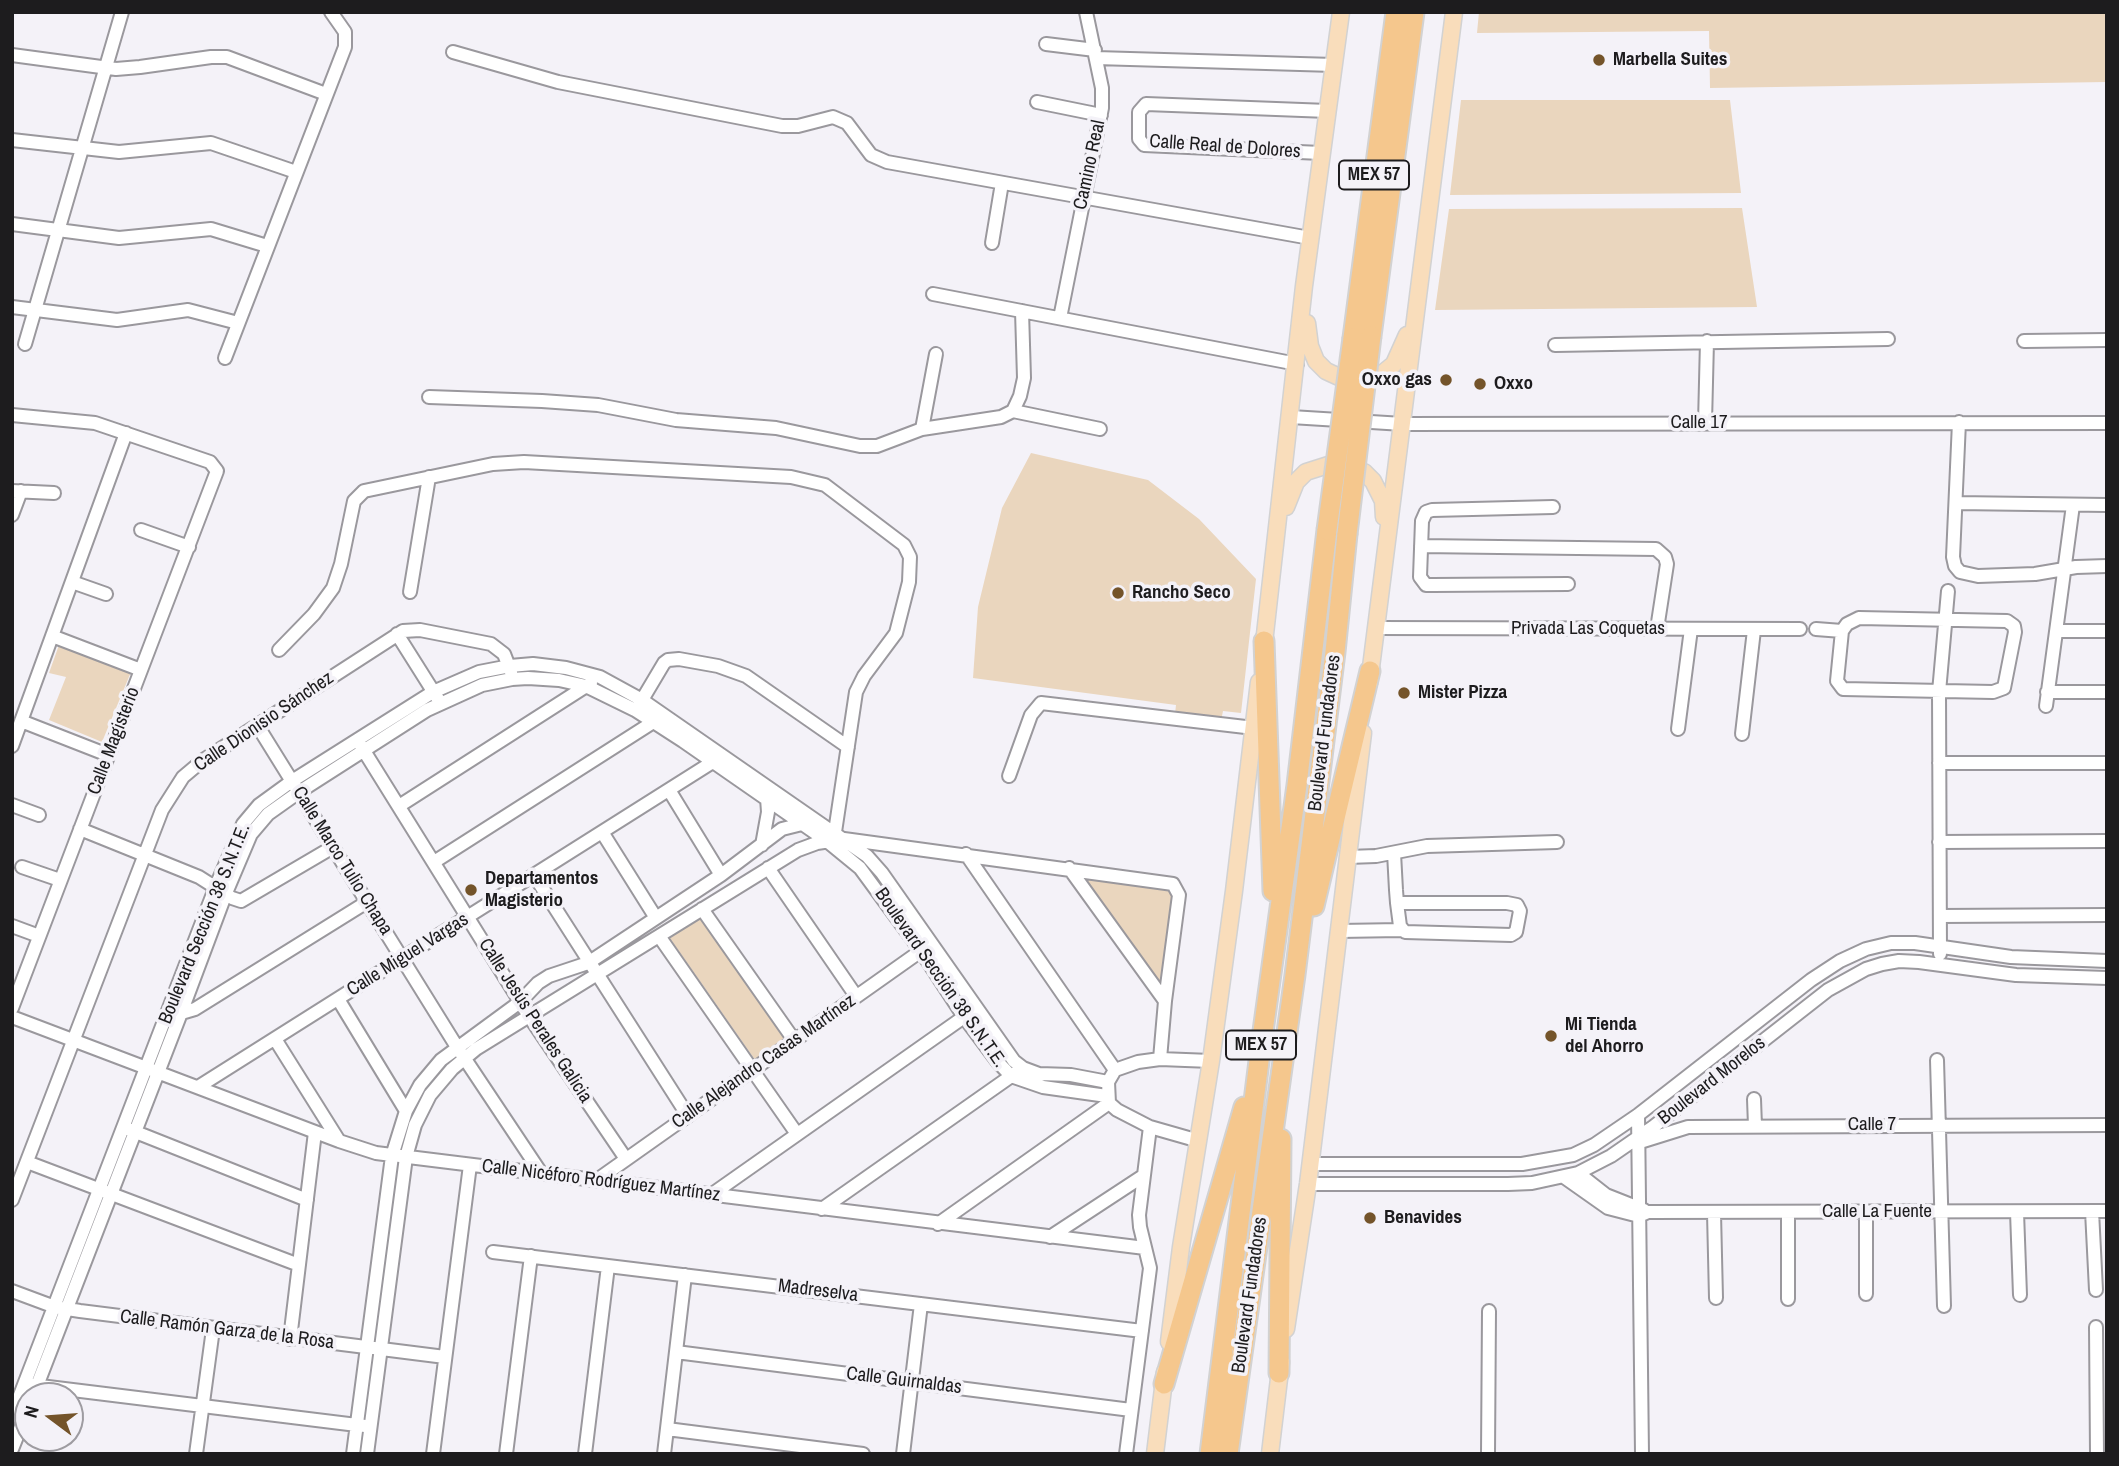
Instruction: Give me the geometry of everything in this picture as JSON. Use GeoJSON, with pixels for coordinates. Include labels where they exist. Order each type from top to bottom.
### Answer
{"type":"FeatureCollection","features":[{"type":"Feature","properties":{"kind":"highway","name":"Boulevard Fundadores"},"geometry":{"type":"LineString","coordinates":[[1228,1454],[1295,975],[1335,652],[1362,337],[1395,12]]}},
{"type":"Feature","properties":{"kind":"highway","name":"Boulevard Fundadores"},"geometry":{"type":"LineString","coordinates":[[1210,1454],[1315,637],[1414,12]]}},
{"type":"Feature","properties":{"kind":"highway"},"geometry":{"type":"LineString","coordinates":[[1264,640],[1275,947]]}},
{"type":"Feature","properties":{"kind":"highway"},"geometry":{"type":"LineString","coordinates":[[1295,975],[1321,879],[1371,666]]}},
{"type":"Feature","properties":{"kind":"highway"},"geometry":{"type":"LineString","coordinates":[[1164,1384],[1260,1053]]}},
{"type":"Feature","properties":{"kind":"highway"},"geometry":{"type":"LineString","coordinates":[[1279,1087],[1282,1159],[1279,1373]]}},
{"type":"Feature","properties":{"kind":"main road"},"geometry":{"type":"LineString","coordinates":[[1155,1454],[1181,1247],[1211,1061],[1234,891],[1278,531],[1304,286],[1341,12]]}},
{"type":"Feature","properties":{"kind":"main road"},"geometry":{"type":"LineString","coordinates":[[1270,1454],[1279,1373],[1308,1184],[1454,12]]}},
{"type":"Feature","properties":{"kind":"main road"},"geometry":{"type":"LineString","coordinates":[[1304,286],[1307,331],[1316,361],[1326,371],[1354,380],[1371,379],[1394,364],[1402,349],[1419,286]]}},
{"type":"Feature","properties":{"kind":"main road"},"geometry":{"type":"LineString","coordinates":[[1278,531],[1296,482],[1315,467],[1347,467],[1364,472],[1379,489],[1385,520],[1386,555]]}},
{"type":"Feature","properties":{"kind":"street"},"geometry":{"type":"LineString","coordinates":[[25,344],[121,12]]}},
{"type":"Feature","properties":{"kind":"street"},"geometry":{"type":"LineString","coordinates":[[225,358],[345,47],[346,37],[331,12]]}},
{"type":"Feature","properties":{"kind":"street","name":"Camino Real"},"geometry":{"type":"LineString","coordinates":[[1060,318],[1101,115],[1102,93],[1086,12]]}},
{"type":"Feature","properties":{"kind":"street"},"geometry":{"type":"LineString","coordinates":[[1046,44],[1096,54],[1334,65]]}},
{"type":"Feature","properties":{"kind":"street"},"geometry":{"type":"LineString","coordinates":[[453,52],[571,85],[782,126],[798,126],[833,117],[848,123],[871,155],[887,162],[1310,238]]}},
{"type":"Feature","properties":{"kind":"street"},"geometry":{"type":"LineString","coordinates":[[12,55],[128,69],[227,57],[326,94]]}},
{"type":"Feature","properties":{"kind":"street"},"geometry":{"type":"LineString","coordinates":[[1037,102],[1101,115]]}},
{"type":"Feature","properties":{"kind":"street","name":"Calle Real de Dolores"},"geometry":{"type":"LineString","coordinates":[[1321,153],[1144,145],[1139,139],[1139,112],[1146,104],[1328,111]]}},
{"type":"Feature","properties":{"kind":"street"},"geometry":{"type":"LineString","coordinates":[[12,139],[131,152],[211,143],[296,172]]}},
{"type":"Feature","properties":{"kind":"street"},"geometry":{"type":"LineString","coordinates":[[992,243],[1002,183]]}},
{"type":"Feature","properties":{"kind":"street"},"geometry":{"type":"LineString","coordinates":[[12,223],[119,237],[211,229],[267,246]]}},
{"type":"Feature","properties":{"kind":"street"},"geometry":{"type":"LineString","coordinates":[[933,294],[1297,364]]}},
{"type":"Feature","properties":{"kind":"street"},"geometry":{"type":"LineString","coordinates":[[12,307],[126,320],[188,310],[238,323]]}},
{"type":"Feature","properties":{"kind":"street"},"geometry":{"type":"LineString","coordinates":[[1013,411],[1024,378],[1022,311]]}},
{"type":"Feature","properties":{"kind":"street"},"geometry":{"type":"LineString","coordinates":[[1555,345],[1888,339]]}},
{"type":"Feature","properties":{"kind":"street"},"geometry":{"type":"LineString","coordinates":[[2024,341],[2107,340]]}},
{"type":"Feature","properties":{"kind":"street"},"geometry":{"type":"LineString","coordinates":[[1705,424],[1707,341]]}},
{"type":"Feature","properties":{"kind":"street"},"geometry":{"type":"LineString","coordinates":[[922,429],[936,354]]}},
{"type":"Feature","properties":{"kind":"street"},"geometry":{"type":"LineString","coordinates":[[429,397],[598,405],[676,420],[776,428],[868,447],[886,444],[922,429],[1000,417],[1013,411],[1100,429]]}},
{"type":"Feature","properties":{"kind":"street"},"geometry":{"type":"LineString","coordinates":[[12,415],[87,421],[125,433],[12,746]]}},
{"type":"Feature","properties":{"kind":"street","name":"Calle 17"},"geometry":{"type":"LineString","coordinates":[[1291,417],[1403,424],[2107,423]]}},
{"type":"Feature","properties":{"kind":"street"},"geometry":{"type":"LineString","coordinates":[[1959,422],[1953,557],[1960,572],[1968,575],[2035,574],[2107,566]]}},
{"type":"Feature","properties":{"kind":"street","name":"Calle Magisterio"},"geometry":{"type":"LineString","coordinates":[[12,1007],[217,474],[216,467],[210,462],[125,433]]}},
{"type":"Feature","properties":{"kind":"street"},"geometry":{"type":"LineString","coordinates":[[279,650],[314,614],[333,588],[341,564],[352,507],[356,497],[364,491],[494,464],[533,463],[791,477],[825,485],[904,545],[910,557],[909,582],[897,633],[864,676],[855,700],[836,837]]}},
{"type":"Feature","properties":{"kind":"street"},"geometry":{"type":"LineString","coordinates":[[410,592],[429,477]]}},
{"type":"Feature","properties":{"kind":"street"},"geometry":{"type":"LineString","coordinates":[[12,515],[17,491],[54,493]]}},
{"type":"Feature","properties":{"kind":"street"},"geometry":{"type":"LineString","coordinates":[[1956,503],[2107,505]]}},
{"type":"Feature","properties":{"kind":"street"},"geometry":{"type":"LineString","coordinates":[[2046,706],[2073,505]]}},
{"type":"Feature","properties":{"kind":"street"},"geometry":{"type":"LineString","coordinates":[[1553,507],[1432,510],[1423,516],[1420,577],[1426,584],[1567,584]]}},
{"type":"Feature","properties":{"kind":"street"},"geometry":{"type":"LineString","coordinates":[[141,530],[189,547]]}},
{"type":"Feature","properties":{"kind":"street"},"geometry":{"type":"LineString","coordinates":[[1420,546],[1656,549],[1665,557],[1667,564],[1657,629]]}},
{"type":"Feature","properties":{"kind":"street"},"geometry":{"type":"LineString","coordinates":[[72,582],[106,594]]}},
{"type":"Feature","properties":{"kind":"street"},"geometry":{"type":"LineString","coordinates":[[1939,964],[1939,692],[1948,591]]}},
{"type":"Feature","properties":{"kind":"street"},"geometry":{"type":"LineString","coordinates":[[1859,618],[1946,619],[2007,621],[2014,626],[2004,688],[1993,692],[1843,689],[1838,681],[1842,631],[1847,624],[1859,618]]}},
{"type":"Feature","properties":{"kind":"street","name":"Calle Dionisio Sánchez"},"geometry":{"type":"LineString","coordinates":[[12,1200],[162,810],[183,777],[202,761],[397,635],[414,629],[491,644],[504,654],[511,672]]}},
{"type":"Feature","properties":{"kind":"street"},"geometry":{"type":"LineString","coordinates":[[1678,729],[1691,629]]}},
{"type":"Feature","properties":{"kind":"street","name":"Privada Las Coquetas"},"geometry":{"type":"LineString","coordinates":[[1375,634],[1800,629]]}},
{"type":"Feature","properties":{"kind":"street"},"geometry":{"type":"LineString","coordinates":[[1816,629],[1842,631]]}},
{"type":"Feature","properties":{"kind":"street"},"geometry":{"type":"LineString","coordinates":[[1742,734],[1754,630]]}},
{"type":"Feature","properties":{"kind":"street"},"geometry":{"type":"LineString","coordinates":[[2056,631],[2107,631]]}},
{"type":"Feature","properties":{"kind":"street"},"geometry":{"type":"LineString","coordinates":[[397,635],[437,697]]}},
{"type":"Feature","properties":{"kind":"street"},"geometry":{"type":"LineString","coordinates":[[52,636],[141,670]]}},
{"type":"Feature","properties":{"kind":"street"},"geometry":{"type":"LineString","coordinates":[[639,705],[668,660],[680,659],[718,666],[746,676],[848,747]]}},
{"type":"Feature","properties":{"kind":"street","name":"Boulevard Sección 38 S.N.T.E."},"geometry":{"type":"LineString","coordinates":[[34,1382],[129,1129],[153,1070],[181,1013],[237,836],[250,814],[437,697],[482,685],[511,672],[550,665],[600,677],[719,758],[823,824],[836,837],[874,863],[926,947],[964,1017],[997,1061],[1012,1076],[1042,1087],[1108,1094]]}},
{"type":"Feature","properties":{"kind":"street","name":"Boulevard Sección 38 S.N.T.E."},"geometry":{"type":"LineString","coordinates":[[511,672],[586,686],[639,705]]}},
{"type":"Feature","properties":{"kind":"street"},"geometry":{"type":"LineString","coordinates":[[399,806],[600,677]]}},
{"type":"Feature","properties":{"kind":"street"},"geometry":{"type":"LineString","coordinates":[[2048,692],[2107,692]]}},
{"type":"Feature","properties":{"kind":"street"},"geometry":{"type":"LineString","coordinates":[[1009,776],[1031,715],[1041,703],[1254,728]]}},
{"type":"Feature","properties":{"kind":"street"},"geometry":{"type":"LineString","coordinates":[[434,862],[659,718]]}},
{"type":"Feature","properties":{"kind":"street"},"geometry":{"type":"LineString","coordinates":[[21,721],[108,755]]}},
{"type":"Feature","properties":{"kind":"street","name":"Calle Marco Tulio Chapa"},"geometry":{"type":"LineString","coordinates":[[257,725],[460,1053],[541,1173]]}},
{"type":"Feature","properties":{"kind":"street","name":"Calle Jesús Perales Galicia"},"geometry":{"type":"LineString","coordinates":[[361,745],[520,1002],[626,1159]]}},
{"type":"Feature","properties":{"kind":"street","name":"Boulevard Sección 38 S.N.T.E."},"geometry":{"type":"LineString","coordinates":[[719,758],[766,798],[802,823],[836,837]]}},
{"type":"Feature","properties":{"kind":"street","name":"Calle Miguel Vargas"},"geometry":{"type":"LineString","coordinates":[[198,1087],[719,758]]}},
{"type":"Feature","properties":{"kind":"street"},"geometry":{"type":"LineString","coordinates":[[1939,762],[2107,763]]}},
{"type":"Feature","properties":{"kind":"street"},"geometry":{"type":"LineString","coordinates":[[669,790],[721,875]]}},
{"type":"Feature","properties":{"kind":"street"},"geometry":{"type":"LineString","coordinates":[[762,845],[767,822],[766,798]]}},
{"type":"Feature","properties":{"kind":"street"},"geometry":{"type":"LineString","coordinates":[[12,805],[39,815]]}},
{"type":"Feature","properties":{"kind":"street"},"geometry":{"type":"LineString","coordinates":[[373,1349],[406,1157],[415,1125],[425,1103],[460,1053],[520,1002],[538,983],[549,976],[588,962],[721,875],[782,829],[802,823],[823,824]]}},
{"type":"Feature","properties":{"kind":"street"},"geometry":{"type":"LineString","coordinates":[[80,829],[199,877],[236,901],[245,900],[333,847]]}},
{"type":"Feature","properties":{"kind":"street"},"geometry":{"type":"LineString","coordinates":[[602,832],[656,918]]}},
{"type":"Feature","properties":{"kind":"street"},"geometry":{"type":"LineString","coordinates":[[367,1454],[364,1426],[392,1156],[406,1111],[429,1073],[529,1016],[808,846],[836,837],[1069,868],[1176,886],[1179,895],[1160,1059]]}},
{"type":"Feature","properties":{"kind":"street"},"geometry":{"type":"LineString","coordinates":[[1939,842],[2107,841]]}},
{"type":"Feature","properties":{"kind":"street"},"geometry":{"type":"LineString","coordinates":[[1348,857],[1394,853],[1410,847],[1557,842]]}},
{"type":"Feature","properties":{"kind":"street"},"geometry":{"type":"LineString","coordinates":[[1394,853],[1401,930]]}},
{"type":"Feature","properties":{"kind":"street"},"geometry":{"type":"LineString","coordinates":[[966,854],[1115,1070]]}},
{"type":"Feature","properties":{"kind":"street"},"geometry":{"type":"LineString","coordinates":[[22,867],[60,880]]}},
{"type":"Feature","properties":{"kind":"street"},"geometry":{"type":"LineString","coordinates":[[768,868],[856,996]]}},
{"type":"Feature","properties":{"kind":"street"},"geometry":{"type":"LineString","coordinates":[[1069,868],[1165,1001]]}},
{"type":"Feature","properties":{"kind":"street"},"geometry":{"type":"LineString","coordinates":[[534,875],[688,1116]]}},
{"type":"Feature","properties":{"kind":"street","name":"Boulevard Sección 38 S.N.T.E."},"geometry":{"type":"LineString","coordinates":[[153,1070],[167,1015],[221,889]]}},
{"type":"Feature","properties":{"kind":"street"},"geometry":{"type":"LineString","coordinates":[[167,1015],[195,1009],[367,902]]}},
{"type":"Feature","properties":{"kind":"street"},"geometry":{"type":"LineString","coordinates":[[1339,931],[1401,930],[1416,934],[1511,935],[1517,929],[1520,911],[1517,905],[1507,902],[1397,903]]}},
{"type":"Feature","properties":{"kind":"street"},"geometry":{"type":"LineString","coordinates":[[702,909],[794,1040]]}},
{"type":"Feature","properties":{"kind":"street"},"geometry":{"type":"LineString","coordinates":[[1940,916],[2107,915]]}},
{"type":"Feature","properties":{"kind":"street"},"geometry":{"type":"LineString","coordinates":[[12,926],[39,936]]}},
{"type":"Feature","properties":{"kind":"street"},"geometry":{"type":"LineString","coordinates":[[659,936],[797,1134]]}},
{"type":"Feature","properties":{"kind":"street","name":"Boulevard Morelos"},"geometry":{"type":"LineString","coordinates":[[1310,1164],[1510,1164],[1548,1161],[1573,1155],[1594,1145],[1638,1115],[1811,981],[1840,961],[1866,948],[1891,943],[1915,943],[2031,959],[2107,961]]}},
{"type":"Feature","properties":{"kind":"street","name":"Boulevard Sección 38 S.N.T.E."},"geometry":{"type":"LineString","coordinates":[[926,947],[976,1008],[1006,1052],[1023,1068],[1039,1074],[1071,1075],[1108,1094],[1126,1116],[1150,1127],[1199,1141]]}},
{"type":"Feature","properties":{"kind":"street","name":"Calle Alejandro Casas Martínez"},"geometry":{"type":"LineString","coordinates":[[597,1180],[926,947]]}},
{"type":"Feature","properties":{"kind":"street","name":"Boulevard Morelos"},"geometry":{"type":"LineString","coordinates":[[1308,1184],[1508,1184],[1577,1173],[1640,1139],[1828,990],[1866,969],[1899,961],[2016,975],[2107,978]]}},
{"type":"Feature","properties":{"kind":"street"},"geometry":{"type":"LineString","coordinates":[[338,999],[406,1111]]}},
{"type":"Feature","properties":{"kind":"street"},"geometry":{"type":"LineString","coordinates":[[711,1195],[976,1008]]}},
{"type":"Feature","properties":{"kind":"street","name":"Calle Nicéforo Rodríguez Martínez"},"geometry":{"type":"LineString","coordinates":[[12,1017],[339,1141],[392,1156],[1145,1248]]}},
{"type":"Feature","properties":{"kind":"street"},"geometry":{"type":"LineString","coordinates":[[275,1039],[339,1141]]}},
{"type":"Feature","properties":{"kind":"street"},"geometry":{"type":"LineString","coordinates":[[938,1224],[1108,1094],[1115,1070],[1160,1059],[1211,1061]]}},
{"type":"Feature","properties":{"kind":"street"},"geometry":{"type":"LineString","coordinates":[[1937,1060],[1944,1306]]}},
{"type":"Feature","properties":{"kind":"street"},"geometry":{"type":"LineString","coordinates":[[822,1209],[1023,1068]]}},
{"type":"Feature","properties":{"kind":"street"},"geometry":{"type":"LineString","coordinates":[[1754,1099],[1755,1126]]}},
{"type":"Feature","properties":{"kind":"street"},"geometry":{"type":"LineString","coordinates":[[1638,1115],[1642,1211],[1642,1454]]}},
{"type":"Feature","properties":{"kind":"street","name":"Calle 7"},"geometry":{"type":"LineString","coordinates":[[1640,1139],[1688,1127],[2107,1125]]}},
{"type":"Feature","properties":{"kind":"street"},"geometry":{"type":"LineString","coordinates":[[1126,1454],[1150,1268],[1139,1215],[1150,1127]]}},
{"type":"Feature","properties":{"kind":"street"},"geometry":{"type":"LineString","coordinates":[[129,1129],[307,1200]]}},
{"type":"Feature","properties":{"kind":"street"},"geometry":{"type":"LineString","coordinates":[[290,1339],[315,1132]]}},
{"type":"Feature","properties":{"kind":"street"},"geometry":{"type":"LineString","coordinates":[[27,1162],[299,1265]]}},
{"type":"Feature","properties":{"kind":"street"},"geometry":{"type":"LineString","coordinates":[[433,1454],[470,1164]]}},
{"type":"Feature","properties":{"kind":"street","name":"Calle La Fuente"},"geometry":{"type":"LineString","coordinates":[[1577,1173],[1606,1195],[1642,1211]]}},
{"type":"Feature","properties":{"kind":"street"},"geometry":{"type":"LineString","coordinates":[[1050,1237],[1143,1176]]}},
{"type":"Feature","properties":{"kind":"street","name":"Calle La Fuente"},"geometry":{"type":"LineString","coordinates":[[1564,1177],[1608,1208],[1642,1211],[2107,1211]]}},
{"type":"Feature","properties":{"kind":"street"},"geometry":{"type":"LineString","coordinates":[[2092,1211],[2096,1290]]}},
{"type":"Feature","properties":{"kind":"street"},"geometry":{"type":"LineString","coordinates":[[2018,1212],[2020,1295]]}},
{"type":"Feature","properties":{"kind":"street"},"geometry":{"type":"LineString","coordinates":[[1714,1213],[1716,1298]]}},
{"type":"Feature","properties":{"kind":"street"},"geometry":{"type":"LineString","coordinates":[[1788,1213],[1788,1299]]}},
{"type":"Feature","properties":{"kind":"street"},"geometry":{"type":"LineString","coordinates":[[1866,1213],[1866,1294]]}},
{"type":"Feature","properties":{"kind":"street","name":"Madreselva"},"geometry":{"type":"LineString","coordinates":[[493,1252],[1142,1331]]}},
{"type":"Feature","properties":{"kind":"street"},"geometry":{"type":"LineString","coordinates":[[506,1454],[531,1256]]}},
{"type":"Feature","properties":{"kind":"street"},"geometry":{"type":"LineString","coordinates":[[585,1454],[608,1266]]}},
{"type":"Feature","properties":{"kind":"street"},"geometry":{"type":"LineString","coordinates":[[664,1454],[685,1275]]}},
{"type":"Feature","properties":{"kind":"street","name":"Calle Ramón Garza de la Rosa"},"geometry":{"type":"LineString","coordinates":[[12,1291],[61,1308],[290,1339],[445,1356]]}},
{"type":"Feature","properties":{"kind":"street"},"geometry":{"type":"LineString","coordinates":[[903,1454],[921,1304]]}},
{"type":"Feature","properties":{"kind":"street"},"geometry":{"type":"LineString","coordinates":[[1488,1454],[1489,1311]]}},
{"type":"Feature","properties":{"kind":"street"},"geometry":{"type":"LineString","coordinates":[[2096,1327],[2097,1454]]}},
{"type":"Feature","properties":{"kind":"street"},"geometry":{"type":"LineString","coordinates":[[196,1454],[213,1329]]}},
{"type":"Feature","properties":{"kind":"street","name":"Calle Guirnaldas"},"geometry":{"type":"LineString","coordinates":[[676,1352],[1132,1410]]}},
{"type":"Feature","properties":{"kind":"street"},"geometry":{"type":"LineString","coordinates":[[84,1394],[364,1426]]}},
{"type":"Feature","properties":{"kind":"street"},"geometry":{"type":"LineString","coordinates":[[353,1454],[364,1426]]}},
{"type":"Feature","properties":{"kind":"street"},"geometry":{"type":"LineString","coordinates":[[667,1429],[863,1454]]}},
{"type":"Feature","properties":{"kind":"shaded area"},"geometry":{"type":"Polygon","coordinates":[[[1479,12],[2107,12],[2107,82],[1710,88],[1709,31],[1477,33],[1479,12]]]}},
{"type":"Feature","properties":{"kind":"shaded area"},"geometry":{"type":"Polygon","coordinates":[[[1461,100],[1730,100],[1741,193],[1450,195],[1461,100]]]}},
{"type":"Feature","properties":{"kind":"shaded area"},"geometry":{"type":"Polygon","coordinates":[[[1742,208],[1757,307],[1435,310],[1449,209],[1742,208]]]}},
{"type":"Feature","properties":{"kind":"shaded area","name":"Rancho Seco"},"geometry":{"type":"Polygon","coordinates":[[[1031,453],[1148,480],[1199,519],[1256,579],[1241,713],[1223,711],[1221,721],[1175,714],[1176,705],[973,678],[978,607],[1002,508],[1031,453]]]}},
{"type":"Feature","properties":{"kind":"shaded area"},"geometry":{"type":"Polygon","coordinates":[[[59,645],[131,672],[102,742],[49,720],[66,677],[49,673],[59,645]]]}},
{"type":"Feature","properties":{"kind":"shaded area"},"geometry":{"type":"Polygon","coordinates":[[[1085,878],[1173,889],[1160,982],[1085,878]]]}},
{"type":"Feature","properties":{"kind":"shaded area"},"geometry":{"type":"Polygon","coordinates":[[[702,916],[788,1036],[755,1060],[669,937],[702,916]]]}},
{"type":"Feature","properties":{"kind":"place","name":"Marbella Suites"},"geometry":{"type":"Point","coordinates":[1599,60]}},
{"type":"Feature","properties":{"kind":"place","name":"Oxxo gas"},"geometry":{"type":"Point","coordinates":[1446,380]}},
{"type":"Feature","properties":{"kind":"place","name":"Oxxo"},"geometry":{"type":"Point","coordinates":[1480,384]}},
{"type":"Feature","properties":{"kind":"place","name":"Rancho Seco"},"geometry":{"type":"Point","coordinates":[1118,593]}},
{"type":"Feature","properties":{"kind":"place","name":"Mister Pizza"},"geometry":{"type":"Point","coordinates":[1404,693]}},
{"type":"Feature","properties":{"kind":"place","name":"Departamentos Magisterio"},"geometry":{"type":"Point","coordinates":[471,890]}},
{"type":"Feature","properties":{"kind":"place","name":"Mi Tienda del Ahorro"},"geometry":{"type":"Point","coordinates":[1551,1036]}},
{"type":"Feature","properties":{"kind":"place","name":"Benavides"},"geometry":{"type":"Point","coordinates":[1370,1218]}}]}
